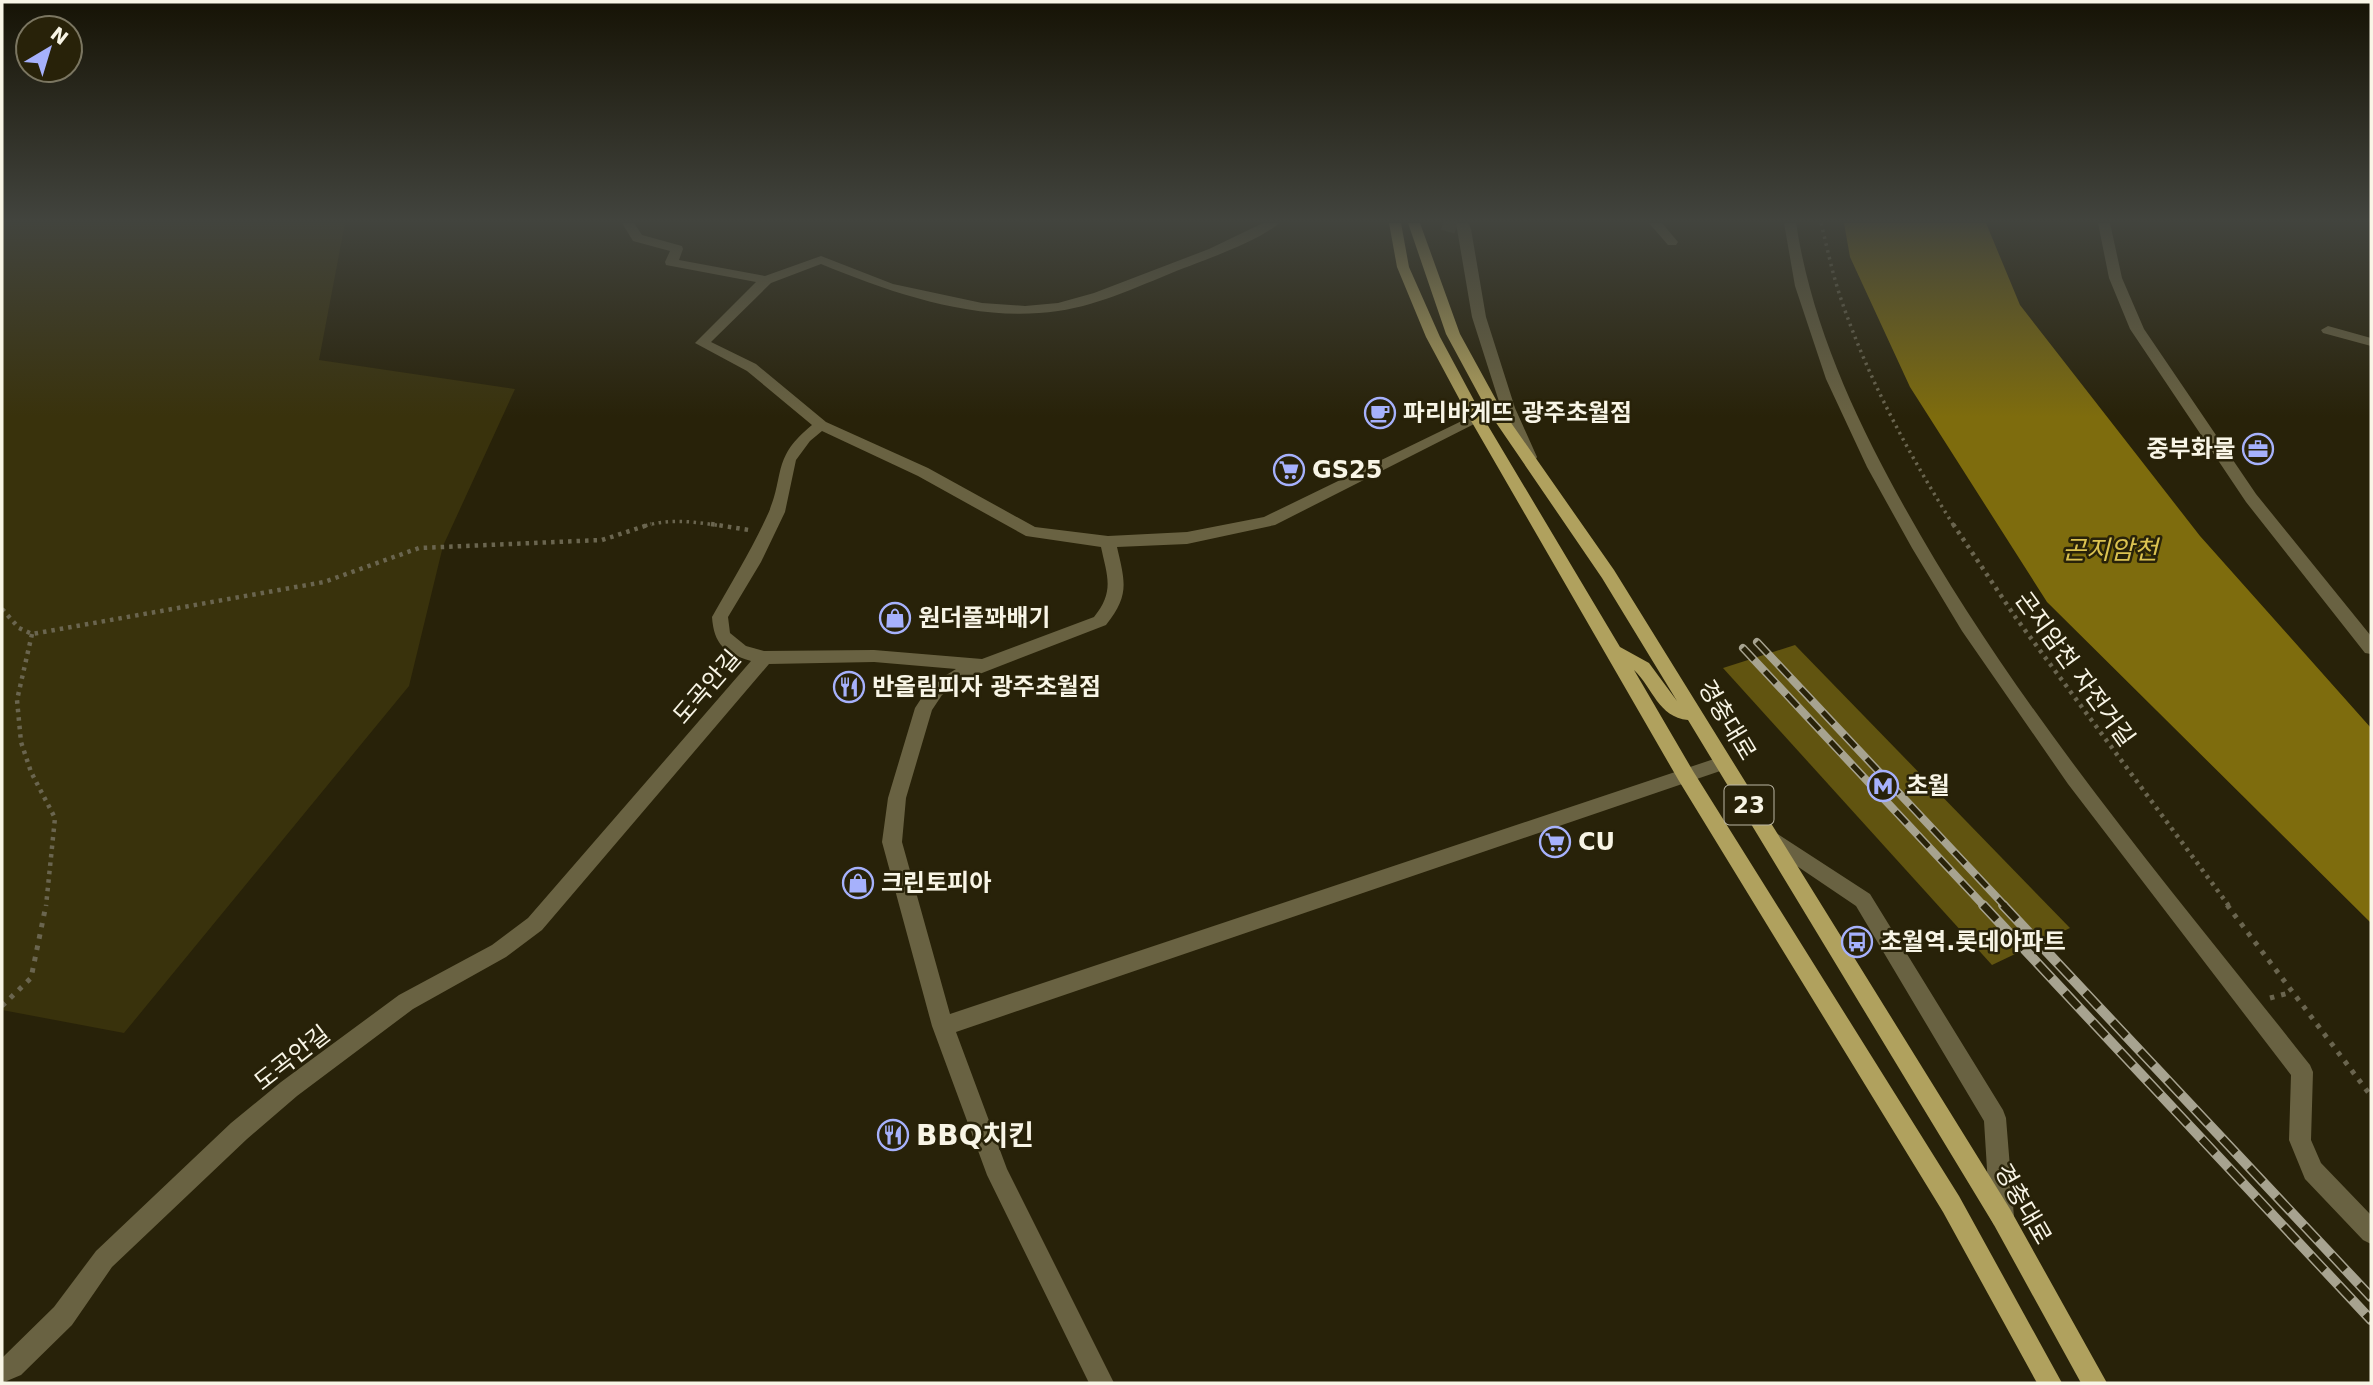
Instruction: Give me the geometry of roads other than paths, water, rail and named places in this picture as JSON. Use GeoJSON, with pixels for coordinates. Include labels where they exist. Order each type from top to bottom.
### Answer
{"type":"FeatureCollection","features":[{"type":"Feature","properties":{"kind":"main road","name":"23"},"geometry":{"type":"LineString","coordinates":[[1412,288],[1433,337],[1477,418],[1686,776],[1951,1204],[2050,1383]]}},
{"type":"Feature","properties":{"kind":"main road","name":"경충대로"},"geometry":{"type":"LineString","coordinates":[[1437,288],[1453,334],[1493,408],[1608,574],[2002,1217],[2095,1383]]}},
{"type":"Feature","properties":{"kind":"main road"},"geometry":{"type":"LineString","coordinates":[[1614,651],[1644,668],[1673,709],[1682,714],[1692,713]]}},
{"type":"Feature","properties":{"kind":"street"},"geometry":{"type":"LineString","coordinates":[[758,288],[702,343],[732,353],[821,425],[923,472],[1032,531],[1108,542],[1187,537],[1230,531],[1269,521],[1477,418]]}},
{"type":"Feature","properties":{"kind":"street"},"geometry":{"type":"LineString","coordinates":[[892,288],[982,307],[1025,310],[1059,307],[1121,288]]}},
{"type":"Feature","properties":{"kind":"street"},"geometry":{"type":"LineString","coordinates":[[1474,288],[1479,317],[1508,408],[1536,470]]}},
{"type":"Feature","properties":{"kind":"street"},"geometry":{"type":"LineString","coordinates":[[1803,288],[1829,367],[1858,433],[1894,505],[1947,594],[2020,707],[2302,1072],[2300,1140],[2313,1171],[2371,1231]]}},
{"type":"Feature","properties":{"kind":"street"},"geometry":{"type":"LineString","coordinates":[[2118,288],[2137,329],[2251,498],[2371,648]]}},
{"type":"Feature","properties":{"kind":"street"},"geometry":{"type":"LineString","coordinates":[[2328,330],[2371,342]]}},
{"type":"Feature","properties":{"kind":"street","name":"도곡안길"},"geometry":{"type":"LineString","coordinates":[[2,1371],[12,1366],[63,1316],[104,1259],[239,1131],[289,1089],[406,1002],[499,951],[536,924],[764,658],[740,651],[722,636],[720,617],[737,591],[777,512],[789,459],[805,438],[821,425]]}},
{"type":"Feature","properties":{"kind":"street"},"geometry":{"type":"LineString","coordinates":[[1101,1383],[998,1175],[943,1026],[892,842],[897,798],[924,708],[936,690],[958,675],[984,664],[1100,621],[1112,607],[1118,591],[1108,542]]}},
{"type":"Feature","properties":{"kind":"street"},"geometry":{"type":"LineString","coordinates":[[764,658],[874,656],[984,664]]}},
{"type":"Feature","properties":{"kind":"street"},"geometry":{"type":"LineString","coordinates":[[943,1026],[1723,763]]}},
{"type":"Feature","properties":{"kind":"street"},"geometry":{"type":"LineString","coordinates":[[1770,837],[1863,900],[1995,1118],[2002,1217]]}},
{"type":"Feature","properties":{"kind":"water","name":"곤지암천"},"geometry":{"type":"Polygon","coordinates":[[[1864,288],[2013,288],[2020,305],[2200,536],[2371,728],[2371,923],[2047,602],[1910,387],[1864,288]]]}},
{"type":"Feature","properties":{"kind":"railway"},"geometry":{"type":"LineString","coordinates":[[1757,642],[2005,906]]}},
{"type":"Feature","properties":{"kind":"railway"},"geometry":{"type":"LineString","coordinates":[[1743,648],[1984,906]]}},
{"type":"Feature","properties":{"kind":"railway"},"geometry":{"type":"LineString","coordinates":[[1983,905],[2371,1320]]}},
{"type":"Feature","properties":{"kind":"railway"},"geometry":{"type":"LineString","coordinates":[[2003,905],[2371,1297]]}},
{"type":"Feature","properties":{"kind":"place","name":"파리바게뜨 광주초월점"},"geometry":{"type":"Point","coordinates":[1380,413]}},
{"type":"Feature","properties":{"kind":"place","name":"중부화물"},"geometry":{"type":"Point","coordinates":[2258,449]}},
{"type":"Feature","properties":{"kind":"place","name":"GS25"},"geometry":{"type":"Point","coordinates":[1289,470]}},
{"type":"Feature","properties":{"kind":"place","name":"원더풀꽈배기"},"geometry":{"type":"Point","coordinates":[895,618]}},
{"type":"Feature","properties":{"kind":"place","name":"반올림피자 광주초월점"},"geometry":{"type":"Point","coordinates":[849,687]}},
{"type":"Feature","properties":{"kind":"place","name":"초월"},"geometry":{"type":"Point","coordinates":[1883,786]}},
{"type":"Feature","properties":{"kind":"place","name":"CU"},"geometry":{"type":"Point","coordinates":[1555,842]}},
{"type":"Feature","properties":{"kind":"place","name":"크린토피아"},"geometry":{"type":"Point","coordinates":[858,883]}},
{"type":"Feature","properties":{"kind":"place","name":"초월역.롯데아파트"},"geometry":{"type":"Point","coordinates":[1857,942]}},
{"type":"Feature","properties":{"kind":"place","name":"BBQ치킨"},"geometry":{"type":"Point","coordinates":[893,1135]}}]}
